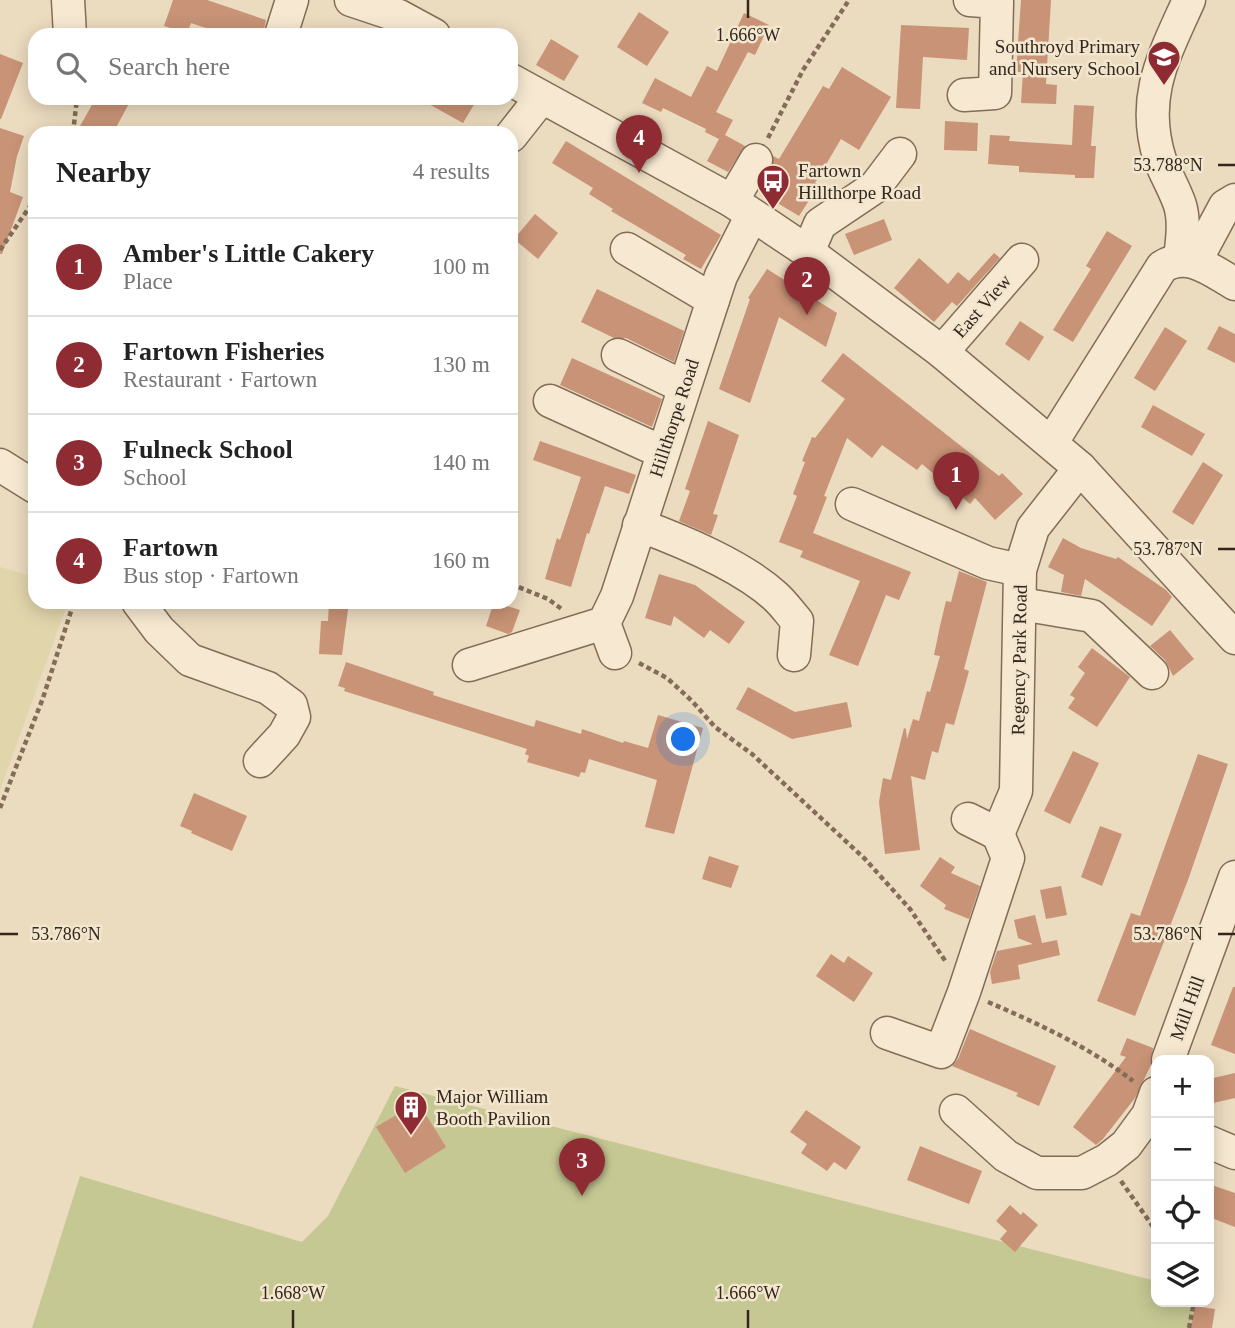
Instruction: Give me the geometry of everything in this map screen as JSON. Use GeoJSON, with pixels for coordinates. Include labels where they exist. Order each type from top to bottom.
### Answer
{"type":"FeatureCollection","features":[{"type":"Feature","properties":{"kind":"street"},"geometry":{"type":"LineString","coordinates":[[68,0],[70,28]]}},
{"type":"Feature","properties":{"kind":"street"},"geometry":{"type":"LineString","coordinates":[[283,28],[292,0]]}},
{"type":"Feature","properties":{"kind":"street"},"geometry":{"type":"LineString","coordinates":[[351,0],[402,8],[426,28]]}},
{"type":"Feature","properties":{"kind":"street"},"geometry":{"type":"LineString","coordinates":[[1187,260],[1180,206],[1160,160],[1153,129],[1153,100],[1158,68],[1189,0]]}},
{"type":"Feature","properties":{"kind":"street"},"geometry":{"type":"LineString","coordinates":[[964,94],[995,93],[988,1]]}},
{"type":"Feature","properties":{"kind":"street"},"geometry":{"type":"LineString","coordinates":[[518,84],[580,116],[742,208],[808,252],[942,352],[1080,468],[1235,638]]}},
{"type":"Feature","properties":{"kind":"street"},"geometry":{"type":"LineString","coordinates":[[518,127],[541,98]]}},
{"type":"Feature","properties":{"kind":"street"},"geometry":{"type":"LineString","coordinates":[[808,252],[820,224],[875,187],[900,154]]}},
{"type":"Feature","properties":{"kind":"street","name":"Hillthorpe Road"},"geometry":{"type":"LineString","coordinates":[[597,626],[617,596],[757,160]]}},
{"type":"Feature","properties":{"kind":"street"},"geometry":{"type":"LineString","coordinates":[[1052,442],[1155,277],[1163,267],[1187,260],[1225,206],[1235,200]]}},
{"type":"Feature","properties":{"kind":"street"},"geometry":{"type":"LineString","coordinates":[[627,249],[713,300]]}},
{"type":"Feature","properties":{"kind":"street","name":"East View"},"geometry":{"type":"LineString","coordinates":[[942,352],[1022,260]]}},
{"type":"Feature","properties":{"kind":"street"},"geometry":{"type":"LineString","coordinates":[[1187,260],[1235,284]]}},
{"type":"Feature","properties":{"kind":"street"},"geometry":{"type":"LineString","coordinates":[[618,355],[684,387]]}},
{"type":"Feature","properties":{"kind":"street"},"geometry":{"type":"LineString","coordinates":[[550,401],[662,452]]}},
{"type":"Feature","properties":{"kind":"street"},"geometry":{"type":"LineString","coordinates":[[0,465],[28,481]]}},
{"type":"Feature","properties":{"kind":"street","name":"Regency Park Road"},"geometry":{"type":"LineString","coordinates":[[998,834],[1016,791],[1020,570],[1033,528],[1080,468]]}},
{"type":"Feature","properties":{"kind":"street"},"geometry":{"type":"LineString","coordinates":[[852,504],[988,563],[1020,570]]}},
{"type":"Feature","properties":{"kind":"street"},"geometry":{"type":"LineString","coordinates":[[639,525],[676,539],[727,564],[775,596],[797,621],[794,655]]}},
{"type":"Feature","properties":{"kind":"street"},"geometry":{"type":"LineString","coordinates":[[1021,604],[1092,617],[1152,673]]}},
{"type":"Feature","properties":{"kind":"street"},"geometry":{"type":"LineString","coordinates":[[143,609],[159,630],[190,660],[268,688],[291,705],[294,717],[284,735],[260,761]]}},
{"type":"Feature","properties":{"kind":"street"},"geometry":{"type":"LineString","coordinates":[[470,665],[597,626],[615,653]]}},
{"type":"Feature","properties":{"kind":"street"},"geometry":{"type":"LineString","coordinates":[[887,1033],[941,1052],[964,992],[1008,858],[998,834],[968,819]]}},
{"type":"Feature","properties":{"kind":"street","name":"Mill Hill"},"geometry":{"type":"LineString","coordinates":[[1170,1055],[1235,877]]}},
{"type":"Feature","properties":{"kind":"street"},"geometry":{"type":"LineString","coordinates":[[975,1120],[1006,1156],[1037,1173],[1082,1173],[1107,1160],[1126,1144],[1151,1110]]}},
{"type":"Feature","properties":{"kind":"street"},"geometry":{"type":"LineString","coordinates":[[1214,1144],[1235,1153]]}},
{"type":"Feature","properties":{"kind":"path"},"geometry":{"type":"LineString","coordinates":[[757,160],[803,70],[849,0]]}},
{"type":"Feature","properties":{"kind":"path"},"geometry":{"type":"LineString","coordinates":[[74,126],[76,105]]}},
{"type":"Feature","properties":{"kind":"path"},"geometry":{"type":"LineString","coordinates":[[0,250],[28,209]]}},
{"type":"Feature","properties":{"kind":"path"},"geometry":{"type":"LineString","coordinates":[[518,587],[548,599],[597,626]]}},
{"type":"Feature","properties":{"kind":"path"},"geometry":{"type":"LineString","coordinates":[[0,808],[43,698],[72,609]]}},
{"type":"Feature","properties":{"kind":"path"},"geometry":{"type":"LineString","coordinates":[[615,653],[648,666],[667,678],[715,727],[752,754],[865,859],[910,909],[964,992],[1083,1047],[1113,1065],[1151,1103]]}},
{"type":"Feature","properties":{"kind":"path"},"geometry":{"type":"LineString","coordinates":[[1107,1160],[1151,1224]]}},
{"type":"Feature","properties":{"kind":"path"},"geometry":{"type":"LineString","coordinates":[[1189,1328],[1193,1307]]}},
{"type":"Feature","properties":{"kind":"shaded area"},"geometry":{"type":"Polygon","coordinates":[[[0,567],[28,575],[28,609],[65,609],[0,790],[0,567]]]}},
{"type":"Feature","properties":{"kind":"green space"},"geometry":{"type":"Polygon","coordinates":[[[395,1086],[1151,1280],[1151,1307],[1201,1307],[1198,1328],[32,1328],[80,1176],[302,1242],[328,1216],[395,1086]]]}},
{"type":"Feature","properties":{"kind":"building"},"geometry":{"type":"Polygon","coordinates":[[[173,0],[207,0],[266,20],[264,28],[206,28],[191,23],[189,28],[164,26],[173,0]]]}},
{"type":"Feature","properties":{"kind":"building"},"geometry":{"type":"Polygon","coordinates":[[[1021,0],[1051,0],[1046,84],[1057,85],[1056,104],[1021,103],[1023,72],[1016,72],[1021,0]]]}},
{"type":"Feature","properties":{"kind":"building"},"geometry":{"type":"Polygon","coordinates":[[[639,12],[669,32],[647,66],[617,47],[639,12]]]}},
{"type":"Feature","properties":{"kind":"building"},"geometry":{"type":"Polygon","coordinates":[[[744,13],[769,25],[755,55],[748,52],[716,112],[733,120],[725,135],[745,146],[728,172],[707,161],[719,139],[705,132],[706,129],[663,108],[661,112],[642,103],[655,78],[691,97],[707,66],[717,71],[744,13]]]}},
{"type":"Feature","properties":{"kind":"building"},"geometry":{"type":"Polygon","coordinates":[[[901,25],[969,28],[967,60],[923,57],[920,109],[896,108],[901,25]]]}},
{"type":"Feature","properties":{"kind":"building"},"geometry":{"type":"Polygon","coordinates":[[[551,39],[579,56],[564,81],[536,65],[551,39]]]}},
{"type":"Feature","properties":{"kind":"building"},"geometry":{"type":"Polygon","coordinates":[[[0,54],[23,63],[1,119],[0,119],[0,54]]]}},
{"type":"Feature","properties":{"kind":"building"},"geometry":{"type":"Polygon","coordinates":[[[842,67],[891,97],[859,150],[841,139],[815,183],[819,185],[799,216],[759,192],[772,169],[773,156],[779,159],[823,86],[829,89],[842,67]]]}},
{"type":"Feature","properties":{"kind":"building"},"geometry":{"type":"Polygon","coordinates":[[[92,105],[128,105],[117,126],[80,126],[92,105]]]}},
{"type":"Feature","properties":{"kind":"building"},"geometry":{"type":"Polygon","coordinates":[[[431,105],[474,105],[463,123],[431,105]]]}},
{"type":"Feature","properties":{"kind":"building"},"geometry":{"type":"Polygon","coordinates":[[[1074,105],[1094,106],[1091,146],[1096,146],[1094,178],[1019,172],[1019,166],[988,164],[990,135],[1010,136],[1009,141],[1072,145],[1074,105]]]}},
{"type":"Feature","properties":{"kind":"building"},"geometry":{"type":"Polygon","coordinates":[[[945,121],[978,123],[977,151],[944,150],[945,121]]]}},
{"type":"Feature","properties":{"kind":"building"},"geometry":{"type":"Polygon","coordinates":[[[0,128],[24,136],[10,192],[23,197],[2,254],[0,254],[0,128]]]}},
{"type":"Feature","properties":{"kind":"building"},"geometry":{"type":"Polygon","coordinates":[[[566,141],[721,235],[701,269],[683,259],[686,255],[611,211],[613,209],[589,194],[593,188],[552,163],[566,141]]]}},
{"type":"Feature","properties":{"kind":"building"},"geometry":{"type":"Polygon","coordinates":[[[535,214],[558,233],[538,259],[518,242],[518,234],[535,214]]]}},
{"type":"Feature","properties":{"kind":"building"},"geometry":{"type":"Polygon","coordinates":[[[884,219],[892,240],[854,255],[845,234],[884,219]]]}},
{"type":"Feature","properties":{"kind":"building"},"geometry":{"type":"Polygon","coordinates":[[[1107,231],[1132,246],[1073,342],[1053,330],[1091,269],[1086,266],[1107,231]]]}},
{"type":"Feature","properties":{"kind":"building"},"geometry":{"type":"Polygon","coordinates":[[[994,253],[1000,258],[957,306],[952,302],[934,322],[894,288],[919,258],[948,284],[958,272],[969,281],[994,253]]]}},
{"type":"Feature","properties":{"kind":"building"},"geometry":{"type":"Polygon","coordinates":[[[767,269],[837,313],[826,347],[779,317],[750,403],[719,389],[750,299],[748,298],[767,269]]]}},
{"type":"Feature","properties":{"kind":"building"},"geometry":{"type":"Polygon","coordinates":[[[597,289],[684,331],[674,362],[626,338],[614,338],[581,322],[597,289]]]}},
{"type":"Feature","properties":{"kind":"building"},"geometry":{"type":"Polygon","coordinates":[[[1020,321],[1044,337],[1029,361],[1005,344],[1020,321]]]}},
{"type":"Feature","properties":{"kind":"building"},"geometry":{"type":"Polygon","coordinates":[[[1219,326],[1235,334],[1235,363],[1207,349],[1219,326]]]}},
{"type":"Feature","properties":{"kind":"building"},"geometry":{"type":"Polygon","coordinates":[[[1165,327],[1187,341],[1155,391],[1134,378],[1165,327]]]}},
{"type":"Feature","properties":{"kind":"building"},"geometry":{"type":"Polygon","coordinates":[[[843,353],[999,476],[1002,473],[1023,494],[995,520],[975,498],[970,504],[922,464],[917,470],[882,445],[872,458],[847,438],[824,496],[827,497],[813,533],[911,572],[899,600],[886,595],[858,666],[829,655],[860,581],[800,557],[803,551],[779,542],[797,496],[793,494],[812,437],[815,438],[845,399],[821,381],[843,353]]]}},
{"type":"Feature","properties":{"kind":"building"},"geometry":{"type":"Polygon","coordinates":[[[572,358],[662,399],[652,427],[560,385],[572,358]]]}},
{"type":"Feature","properties":{"kind":"building"},"geometry":{"type":"Polygon","coordinates":[[[1153,405],[1205,434],[1192,456],[1141,427],[1153,405]]]}},
{"type":"Feature","properties":{"kind":"building"},"geometry":{"type":"Polygon","coordinates":[[[708,421],[739,435],[713,514],[718,515],[711,535],[679,521],[690,491],[685,489],[708,421]]]}},
{"type":"Feature","properties":{"kind":"building"},"geometry":{"type":"Polygon","coordinates":[[[540,441],[636,475],[629,494],[605,486],[571,587],[545,579],[557,538],[560,540],[581,477],[533,460],[540,441]]]}},
{"type":"Feature","properties":{"kind":"building"},"geometry":{"type":"Polygon","coordinates":[[[1203,462],[1223,475],[1193,525],[1172,512],[1203,462]]]}},
{"type":"Feature","properties":{"kind":"building"},"geometry":{"type":"Polygon","coordinates":[[[1063,538],[1081,548],[1116,559],[1118,557],[1166,590],[1172,597],[1152,626],[1085,579],[1081,596],[1061,592],[1064,575],[1048,567],[1063,538]]]}},
{"type":"Feature","properties":{"kind":"building"},"geometry":{"type":"Polygon","coordinates":[[[959,571],[987,582],[964,669],[969,671],[954,725],[946,723],[938,753],[932,751],[925,780],[911,776],[920,850],[885,854],[879,802],[883,778],[891,780],[904,728],[907,739],[913,719],[919,721],[927,691],[930,692],[940,656],[934,655],[940,626],[946,601],[951,602],[959,571]]]}},
{"type":"Feature","properties":{"kind":"building"},"geometry":{"type":"Polygon","coordinates":[[[659,574],[695,585],[745,622],[729,644],[710,630],[704,638],[674,616],[671,626],[645,618],[659,574]]]}},
{"type":"Feature","properties":{"kind":"building"},"geometry":{"type":"Polygon","coordinates":[[[329,609],[348,609],[342,655],[319,654],[321,621],[328,621],[329,609]]]}},
{"type":"Feature","properties":{"kind":"building"},"geometry":{"type":"Polygon","coordinates":[[[492,609],[520,610],[512,632],[508,634],[486,626],[492,609]]]}},
{"type":"Feature","properties":{"kind":"building"},"geometry":{"type":"Polygon","coordinates":[[[1170,630],[1194,659],[1173,676],[1165,660],[1150,646],[1170,630]]]}},
{"type":"Feature","properties":{"kind":"building"},"geometry":{"type":"Polygon","coordinates":[[[1092,648],[1130,677],[1097,727],[1068,708],[1075,698],[1070,695],[1085,673],[1078,667],[1092,648]]]}},
{"type":"Feature","properties":{"kind":"building"},"geometry":{"type":"Polygon","coordinates":[[[346,662],[434,692],[433,695],[534,727],[536,720],[581,734],[582,729],[623,743],[624,741],[648,748],[658,715],[703,728],[674,834],[645,827],[657,780],[589,759],[585,773],[581,772],[579,777],[527,762],[527,749],[344,691],[345,688],[338,686],[346,662]]]}},
{"type":"Feature","properties":{"kind":"building"},"geometry":{"type":"Polygon","coordinates":[[[748,687],[795,712],[847,702],[852,727],[792,739],[736,709],[748,687]]]}},
{"type":"Feature","properties":{"kind":"building"},"geometry":{"type":"Polygon","coordinates":[[[1073,751],[1099,763],[1070,824],[1044,811],[1073,751]]]}},
{"type":"Feature","properties":{"kind":"building"},"geometry":{"type":"Polygon","coordinates":[[[1198,754],[1228,764],[1188,880],[1135,1016],[1097,1001],[1131,913],[1140,916],[1198,754]]]}},
{"type":"Feature","properties":{"kind":"building"},"geometry":{"type":"Polygon","coordinates":[[[194,793],[247,816],[232,851],[180,826],[194,793]]]}},
{"type":"Feature","properties":{"kind":"building"},"geometry":{"type":"Polygon","coordinates":[[[1100,826],[1122,834],[1102,886],[1081,877],[1100,826]]]}},
{"type":"Feature","properties":{"kind":"building"},"geometry":{"type":"Polygon","coordinates":[[[709,856],[739,866],[731,888],[702,879],[709,856]]]}},
{"type":"Feature","properties":{"kind":"building"},"geometry":{"type":"Polygon","coordinates":[[[940,857],[955,867],[951,873],[980,886],[969,919],[944,909],[946,905],[920,886],[940,857]]]}},
{"type":"Feature","properties":{"kind":"building"},"geometry":{"type":"Polygon","coordinates":[[[1061,886],[1067,915],[1046,919],[1040,890],[1061,886]]]}},
{"type":"Feature","properties":{"kind":"building"},"geometry":{"type":"Polygon","coordinates":[[[1035,915],[1042,943],[1057,940],[1060,955],[1018,965],[1020,979],[992,984],[990,972],[997,951],[1033,944],[1018,938],[1014,920],[1035,915]]]}},
{"type":"Feature","properties":{"kind":"building"},"geometry":{"type":"Polygon","coordinates":[[[831,954],[844,963],[848,956],[873,973],[854,1002],[816,976],[831,954]]]}},
{"type":"Feature","properties":{"kind":"building"},"geometry":{"type":"Polygon","coordinates":[[[1235,987],[1235,1054],[1211,1045],[1235,987]]]}},
{"type":"Feature","properties":{"kind":"building"},"geometry":{"type":"Polygon","coordinates":[[[970,1029],[1056,1066],[1039,1106],[1016,1096],[1018,1093],[952,1066],[958,1059],[970,1029]]]}},
{"type":"Feature","properties":{"kind":"building"},"geometry":{"type":"Polygon","coordinates":[[[1127,1038],[1153,1048],[1151,1065],[1135,1098],[1096,1145],[1073,1127],[1126,1057],[1120,1055],[1127,1038]]]}},
{"type":"Feature","properties":{"kind":"building"},"geometry":{"type":"Polygon","coordinates":[[[1235,1073],[1235,1098],[1214,1103],[1214,1078],[1235,1073]]]}},
{"type":"Feature","properties":{"kind":"building","name":"Major William Booth Pavilion"},"geometry":{"type":"Polygon","coordinates":[[[418,1102],[446,1147],[405,1173],[376,1127],[418,1102]]]}},
{"type":"Feature","properties":{"kind":"building"},"geometry":{"type":"Polygon","coordinates":[[[806,1110],[861,1147],[846,1170],[834,1162],[827,1171],[801,1153],[807,1144],[790,1132],[806,1110]]]}},
{"type":"Feature","properties":{"kind":"building"},"geometry":{"type":"Polygon","coordinates":[[[920,1146],[982,1171],[969,1204],[907,1180],[920,1146]]]}},
{"type":"Feature","properties":{"kind":"building"},"geometry":{"type":"Polygon","coordinates":[[[1214,1186],[1235,1193],[1235,1227],[1214,1219],[1214,1186]]]}},
{"type":"Feature","properties":{"kind":"building"},"geometry":{"type":"Polygon","coordinates":[[[1010,1205],[1038,1225],[1015,1252],[1000,1239],[1007,1231],[996,1221],[1010,1205]]]}},
{"type":"Feature","properties":{"kind":"building"},"geometry":{"type":"Polygon","coordinates":[[[1195,1307],[1215,1309],[1212,1328],[1191,1328],[1195,1307]]]}},
{"type":"Feature","properties":{"kind":"place","name":"Southroyd Primary and Nursery School"},"geometry":{"type":"Point","coordinates":[1164,87]}},
{"type":"Feature","properties":{"kind":"place","name":"Fartown"},"geometry":{"type":"Point","coordinates":[639,173]}},
{"type":"Feature","properties":{"kind":"place","name":"Fartown Hillthorpe Road"},"geometry":{"type":"Point","coordinates":[773,211]}},
{"type":"Feature","properties":{"kind":"place","name":"Fartown Fisheries"},"geometry":{"type":"Point","coordinates":[807,315]}},
{"type":"Feature","properties":{"kind":"place","name":"Amber's Little Cakery"},"geometry":{"type":"Point","coordinates":[956,510]}},
{"type":"Feature","properties":{"kind":"place","name":"Major William Booth Pavilion"},"geometry":{"type":"Point","coordinates":[411,1137]}},
{"type":"Feature","properties":{"kind":"place","name":"Fulneck School"},"geometry":{"type":"Point","coordinates":[582,1196]}}]}
